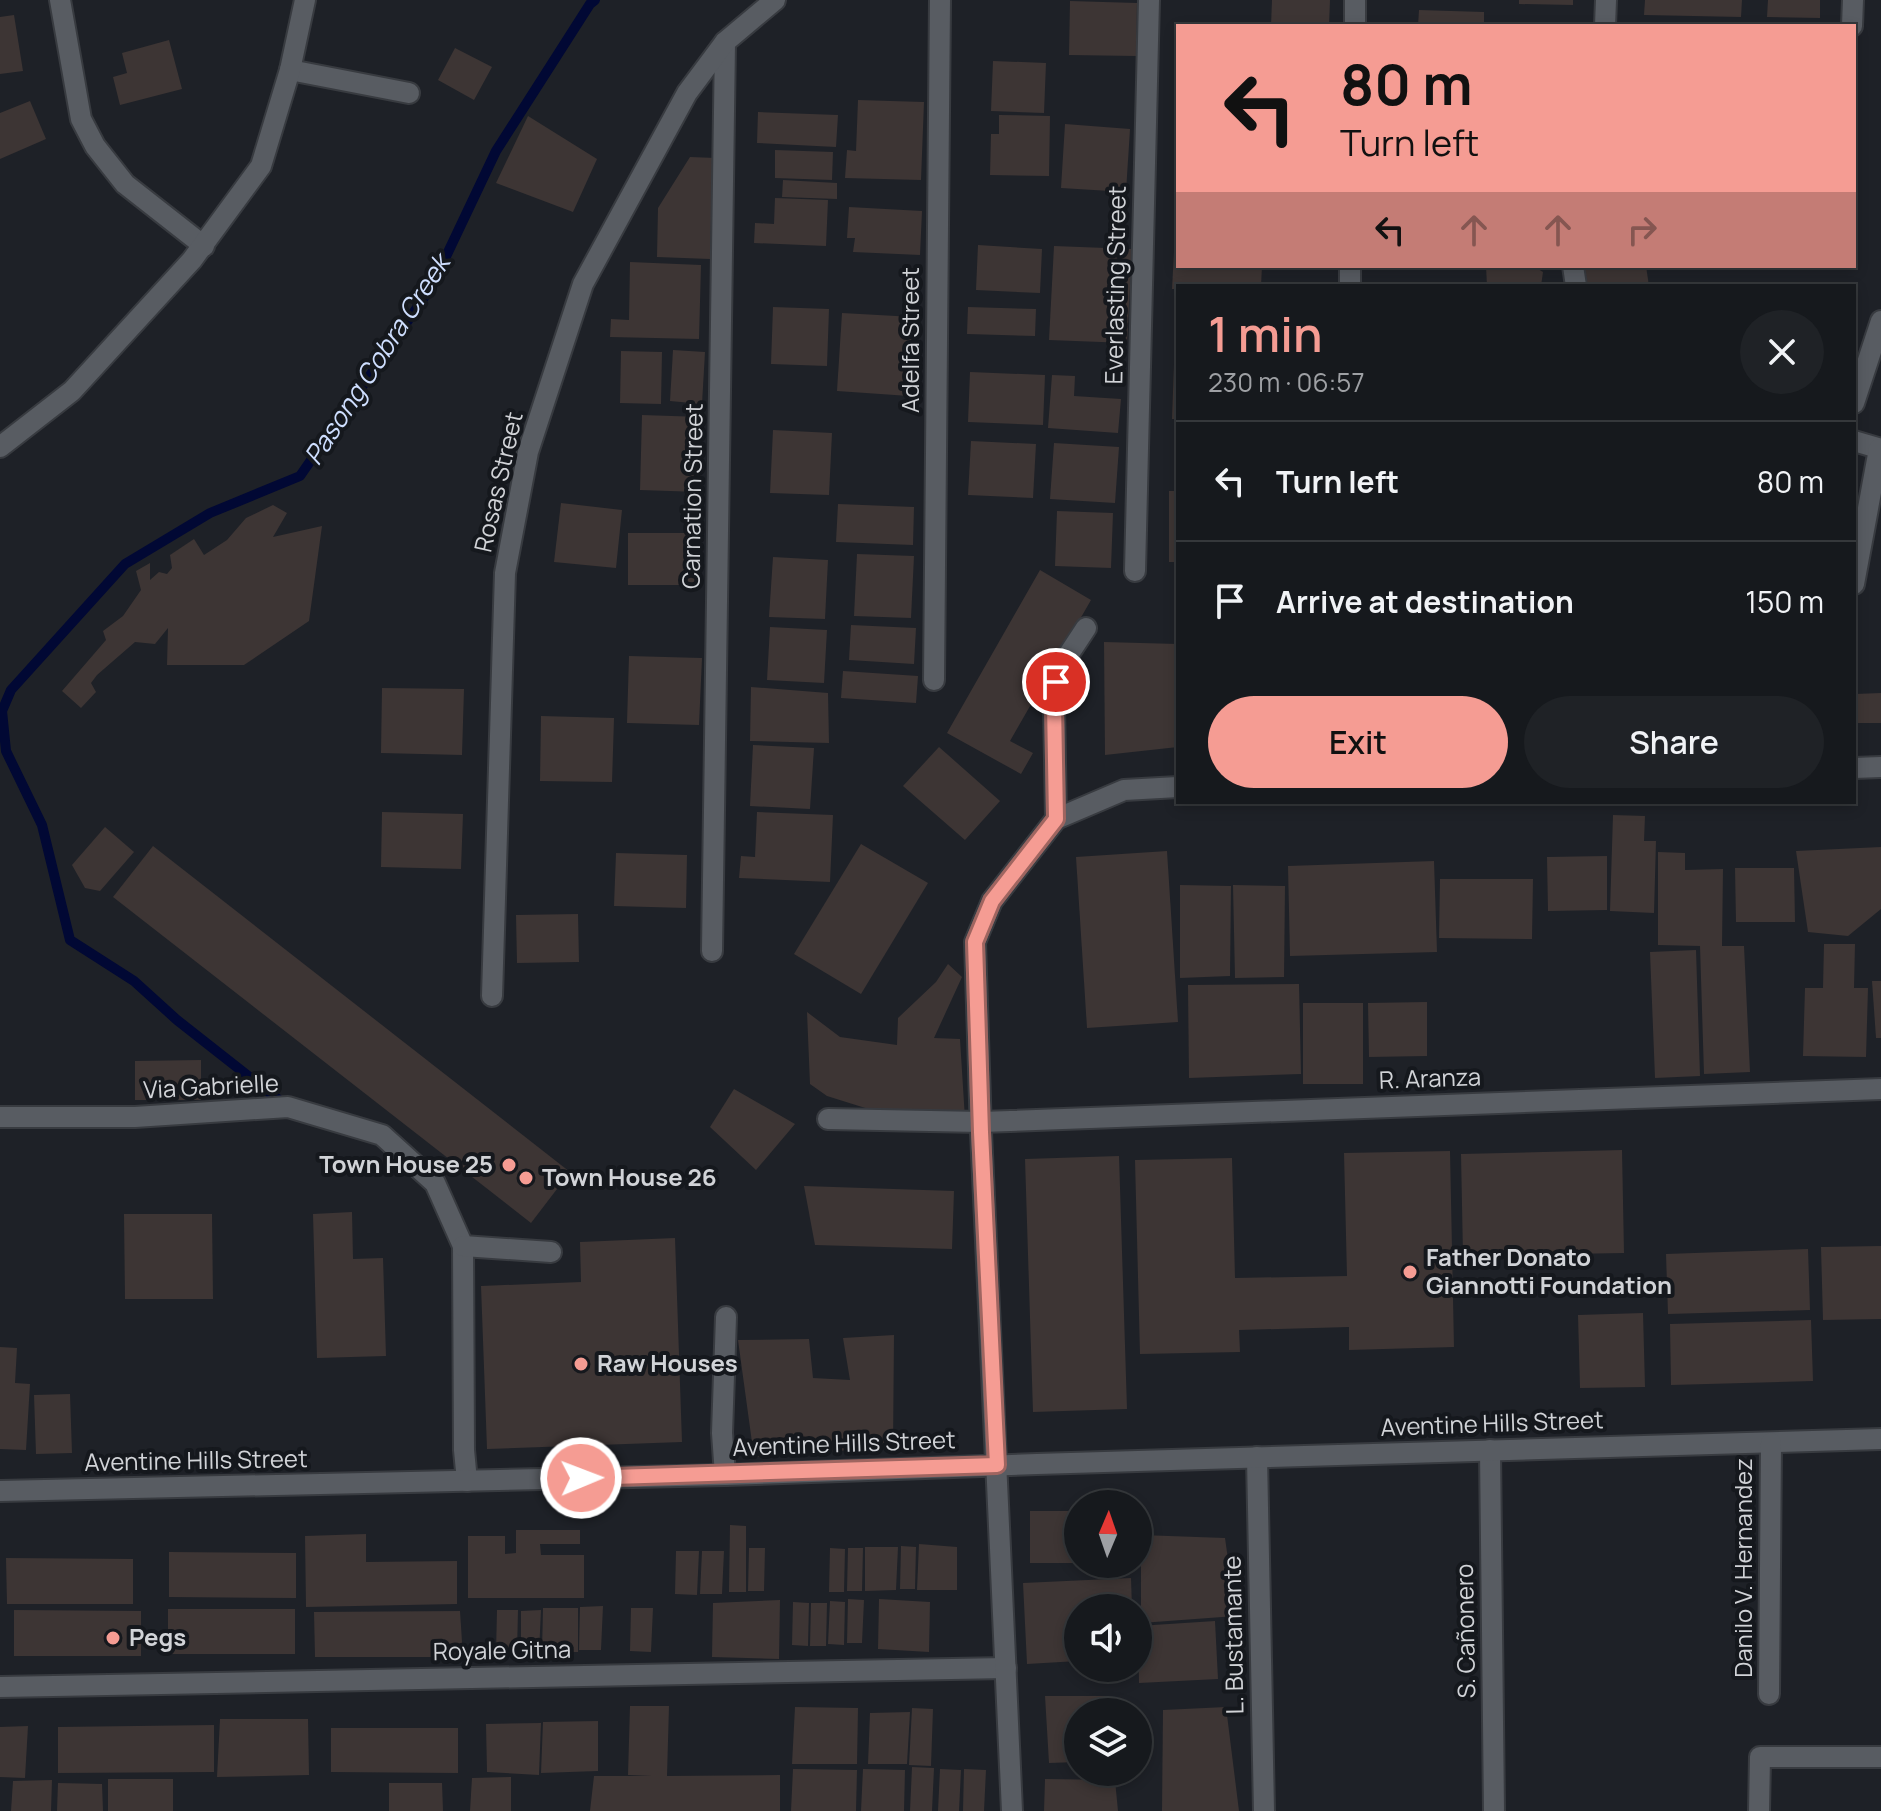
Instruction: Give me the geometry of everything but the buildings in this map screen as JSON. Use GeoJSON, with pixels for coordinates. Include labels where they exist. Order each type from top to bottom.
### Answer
{"type":"FeatureCollection","features":[{"type":"Feature","properties":{"kind":"street"},"geometry":{"type":"LineString","coordinates":[[60,0],[81,119],[95,146],[125,184],[204,246]]}},
{"type":"Feature","properties":{"kind":"street"},"geometry":{"type":"LineString","coordinates":[[0,447],[72,391],[204,246],[261,166],[290,70],[305,0]]}},
{"type":"Feature","properties":{"kind":"street","name":"Rosas Street"},"geometry":{"type":"LineString","coordinates":[[492,996],[505,573],[528,452],[583,284],[687,93],[725,42],[775,0]]}},
{"type":"Feature","properties":{"kind":"street","name":"Adelfa Street"},"geometry":{"type":"LineString","coordinates":[[934,680],[940,0]]}},
{"type":"Feature","properties":{"kind":"street","name":"Everlasting Street"},"geometry":{"type":"LineString","coordinates":[[1135,571],[1149,0]]}},
{"type":"Feature","properties":{"kind":"street"},"geometry":{"type":"LineString","coordinates":[[1355,0],[1355,24]]}},
{"type":"Feature","properties":{"kind":"street"},"geometry":{"type":"LineString","coordinates":[[1605,24],[1606,0]]}},
{"type":"Feature","properties":{"kind":"street"},"geometry":{"type":"LineString","coordinates":[[1852,24],[1853,0]]}},
{"type":"Feature","properties":{"kind":"street","name":"Carnation Street"},"geometry":{"type":"LineString","coordinates":[[712,951],[725,42]]}},
{"type":"Feature","properties":{"kind":"street"},"geometry":{"type":"LineString","coordinates":[[290,70],[409,93]]}},
{"type":"Feature","properties":{"kind":"street"},"geometry":{"type":"LineString","coordinates":[[1856,397],[1881,321]]}},
{"type":"Feature","properties":{"kind":"street"},"geometry":{"type":"LineString","coordinates":[[1856,442],[1880,449],[1856,574]]}},
{"type":"Feature","properties":{"kind":"street"},"geometry":{"type":"LineString","coordinates":[[1056,819],[1056,682],[1063,663],[1086,628]]}},
{"type":"Feature","properties":{"kind":"street"},"geometry":{"type":"LineString","coordinates":[[1856,768],[1881,767]]}},
{"type":"Feature","properties":{"kind":"street"},"geometry":{"type":"LineString","coordinates":[[1012,1811],[975,942],[992,901],[1056,819],[1124,790],[1176,787]]}},
{"type":"Feature","properties":{"kind":"street","name":"R. Aranza"},"geometry":{"type":"LineString","coordinates":[[828,1119],[981,1122],[1881,1089]]}},
{"type":"Feature","properties":{"kind":"street","name":"Via Gabrielle"},"geometry":{"type":"LineString","coordinates":[[0,1117],[135,1117],[288,1107],[382,1135],[435,1183],[463,1246],[464,1450],[467,1481]]}},
{"type":"Feature","properties":{"kind":"street"},"geometry":{"type":"LineString","coordinates":[[463,1246],[551,1252]]}},
{"type":"Feature","properties":{"kind":"street"},"geometry":{"type":"LineString","coordinates":[[725,1475],[722,1433],[726,1317]]}},
{"type":"Feature","properties":{"kind":"street","name":"Aventine Hills Street"},"geometry":{"type":"LineString","coordinates":[[0,1491],[725,1475],[1881,1439]]}},
{"type":"Feature","properties":{"kind":"street","name":"Danilo V. Hernandez"},"geometry":{"type":"LineString","coordinates":[[1769,1694],[1771,1443]]}},
{"type":"Feature","properties":{"kind":"street","name":"S. Cañonero"},"geometry":{"type":"LineString","coordinates":[[1490,1450],[1494,1811]]}},
{"type":"Feature","properties":{"kind":"street","name":"L. Bustamante"},"geometry":{"type":"LineString","coordinates":[[1257,1457],[1264,1811]]}},
{"type":"Feature","properties":{"kind":"street","name":"Royale Gitna"},"geometry":{"type":"LineString","coordinates":[[0,1687],[1006,1668]]}},
{"type":"Feature","properties":{"kind":"street"},"geometry":{"type":"LineString","coordinates":[[1759,1811],[1760,1757],[1881,1757]]}},
{"type":"Feature","properties":{"kind":"waterway","name":"Pasong Cobra Creek"},"geometry":{"type":"LineString","coordinates":[[284,1104],[177,1020],[134,981],[70,940],[42,825],[6,751],[2,711],[11,690],[125,564],[210,513],[300,476],[432,286],[496,151],[595,0]]}},
{"type":"Feature","properties":{"kind":"place","name":"Town House 25"},"geometry":{"type":"Point","coordinates":[509,1165]}},
{"type":"Feature","properties":{"kind":"place","name":"Town House 26"},"geometry":{"type":"Point","coordinates":[526,1178]}},
{"type":"Feature","properties":{"kind":"place","name":"Father Donato Giannotti Foundation"},"geometry":{"type":"Point","coordinates":[1410,1272]}},
{"type":"Feature","properties":{"kind":"place","name":"Raw Houses"},"geometry":{"type":"Point","coordinates":[581,1364]}},
{"type":"Feature","properties":{"kind":"place","name":"Pegs"},"geometry":{"type":"Point","coordinates":[113,1638]}},
{"type":"Feature","properties":{"kind":"route"},"geometry":{"type":"LineString","coordinates":[[581,1478],[997,1465],[975,942],[992,901],[1056,819],[1056,682]]}}]}
